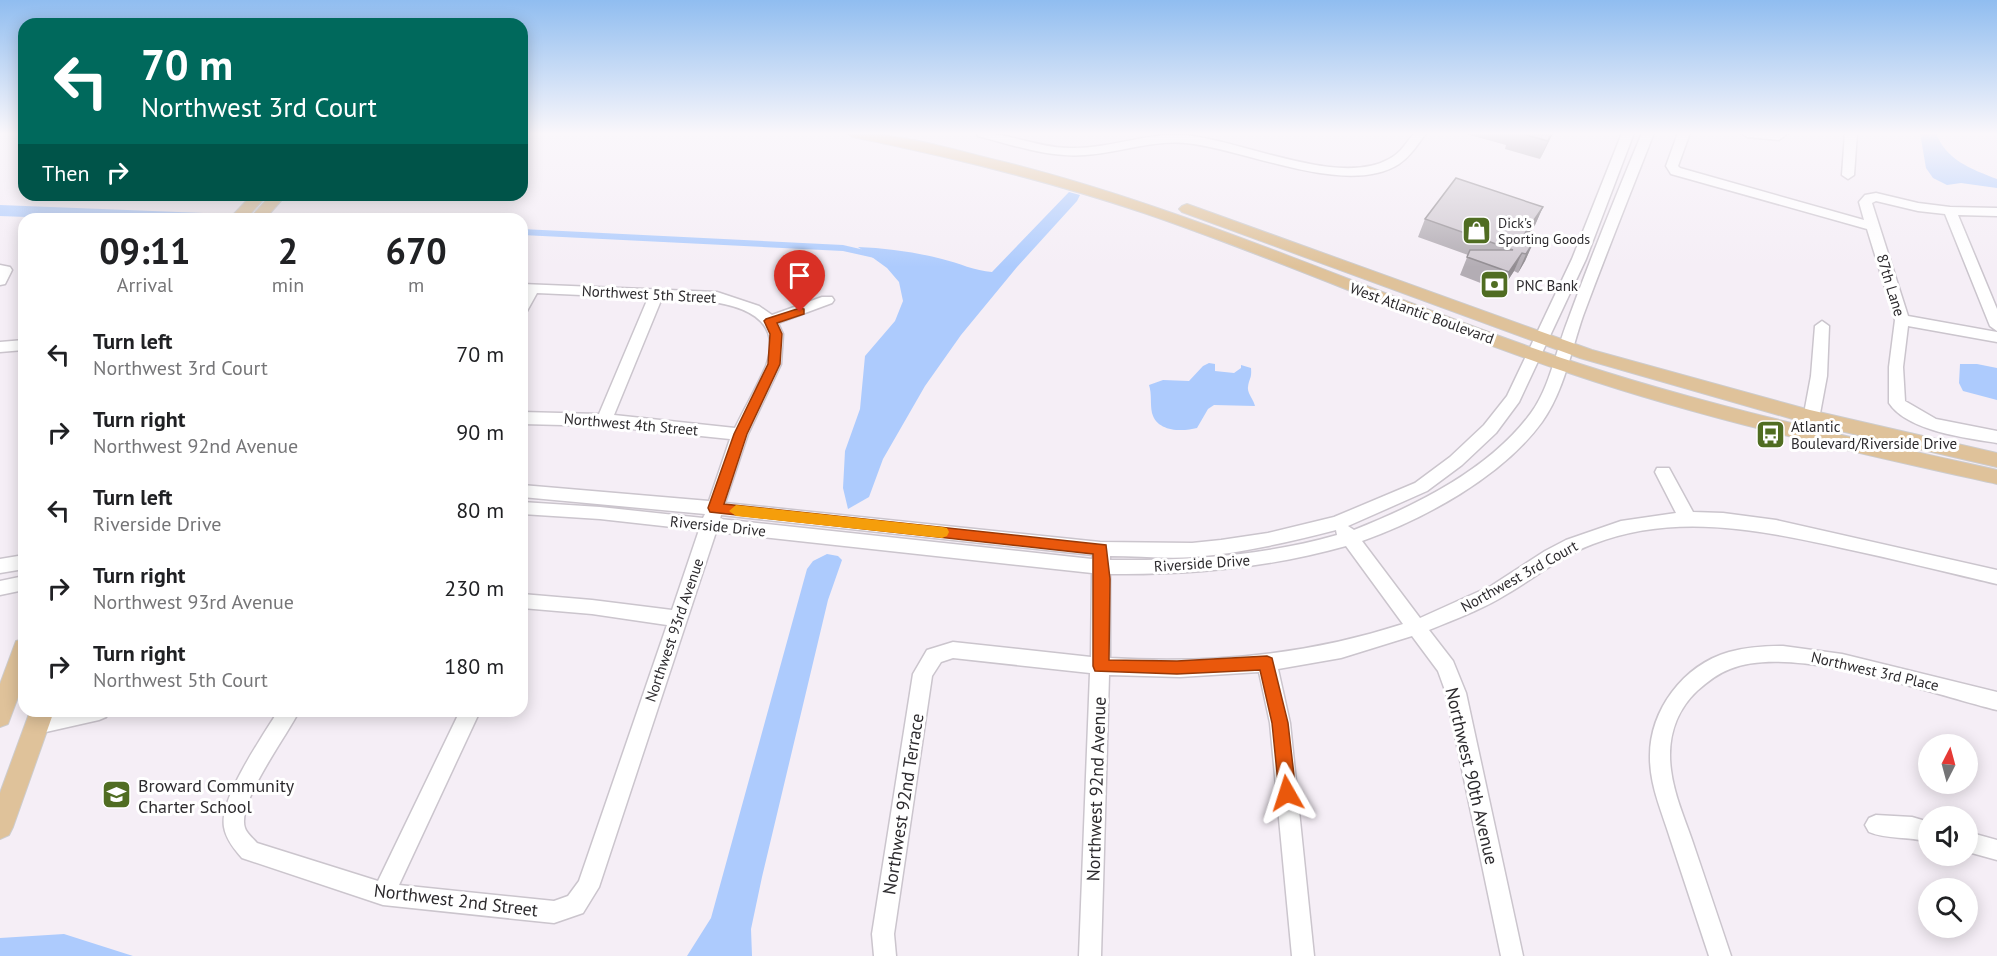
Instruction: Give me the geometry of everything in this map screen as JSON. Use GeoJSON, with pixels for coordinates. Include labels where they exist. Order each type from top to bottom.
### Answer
{"type":"FeatureCollection","features":[{"type":"Feature","properties":{"kind":"main road","name":"West Atlantic Boulevard"},"geometry":{"type":"LineString","coordinates":[[1065,178],[1071,179]]}},
{"type":"Feature","properties":{"kind":"main road","name":"West Atlantic Boulevard"},"geometry":{"type":"LineString","coordinates":[[1066,178],[1096,186],[1184,222],[1741,418],[1809,426],[1997,460]]}},
{"type":"Feature","properties":{"kind":"main road"},"geometry":{"type":"LineString","coordinates":[[243,213],[254,201]]}},
{"type":"Feature","properties":{"kind":"main road"},"geometry":{"type":"LineString","coordinates":[[262,213],[274,201]]}},
{"type":"Feature","properties":{"kind":"main road","name":"West Atlantic Boulevard"},"geometry":{"type":"LineString","coordinates":[[1809,426],[1997,477]]}},
{"type":"Feature","properties":{"kind":"main road"},"geometry":{"type":"LineString","coordinates":[[0,717],[18,665]]}},
{"type":"Feature","properties":{"kind":"main road"},"geometry":{"type":"LineString","coordinates":[[0,827],[39,718]]}},
{"type":"Feature","properties":{"kind":"street","name":"Riverside Drive"},"geometry":{"type":"LineString","coordinates":[[1101,558],[1221,547],[1268,540],[1338,523],[1421,487],[1456,461],[1490,429],[1515,398],[1579,259],[1611,178]]}},
{"type":"Feature","properties":{"kind":"street","name":"Riverside Drive"},"geometry":{"type":"LineString","coordinates":[[528,492],[712,516],[1168,567],[1265,559],[1351,539],[1420,511],[1473,477],[1509,447],[1541,410],[1629,178]]}},
{"type":"Feature","properties":{"kind":"street"},"geometry":{"type":"LineString","coordinates":[[1699,178],[1872,226]]}},
{"type":"Feature","properties":{"kind":"street","name":"87th Lane"},"geometry":{"type":"LineString","coordinates":[[1950,211],[1918,207],[1884,197],[1869,198],[1865,202],[1902,320],[1896,367],[1897,403],[1903,410],[1923,420],[1997,437]]}},
{"type":"Feature","properties":{"kind":"street"},"geometry":{"type":"LineString","coordinates":[[1997,212],[1950,211],[1997,327]]}},
{"type":"Feature","properties":{"kind":"street","name":"Northwest 5th Street"},"geometry":{"type":"LineString","coordinates":[[528,288],[717,296],[754,309],[770,321]]}},
{"type":"Feature","properties":{"kind":"street"},"geometry":{"type":"LineString","coordinates":[[604,420],[657,293]]}},
{"type":"Feature","properties":{"kind":"street"},"geometry":{"type":"LineString","coordinates":[[770,321],[827,300]]}},
{"type":"Feature","properties":{"kind":"street"},"geometry":{"type":"LineString","coordinates":[[1902,320],[1997,337]]}},
{"type":"Feature","properties":{"kind":"street","name":"Northwest 93rd Avenue"},"geometry":{"type":"LineString","coordinates":[[575,905],[588,887],[740,434],[774,364],[776,334],[770,321]]}},
{"type":"Feature","properties":{"kind":"street"},"geometry":{"type":"LineString","coordinates":[[1809,426],[1819,376],[1822,326]]}},
{"type":"Feature","properties":{"kind":"street"},"geometry":{"type":"LineString","coordinates":[[0,347],[18,346]]}},
{"type":"Feature","properties":{"kind":"street","name":"Northwest 4th Street"},"geometry":{"type":"LineString","coordinates":[[528,418],[604,420],[740,434]]}},
{"type":"Feature","properties":{"kind":"street"},"geometry":{"type":"LineString","coordinates":[[1663,472],[1688,519]]}},
{"type":"Feature","properties":{"kind":"street","name":"Riverside Drive"},"geometry":{"type":"LineString","coordinates":[[528,508],[712,516]]}},
{"type":"Feature","properties":{"kind":"street","name":"Northwest 3rd Court"},"geometry":{"type":"LineString","coordinates":[[934,656],[953,650],[1101,666],[1169,668],[1267,663],[1357,645],[1417,627],[1506,586],[1557,552],[1594,536],[1632,526],[1688,519],[1787,529],[1997,577]]}},
{"type":"Feature","properties":{"kind":"street","name":"Northwest 90th Avenue"},"geometry":{"type":"LineString","coordinates":[[1338,523],[1446,667],[1456,693],[1512,956]]}},
{"type":"Feature","properties":{"kind":"street","name":"Northwest 92nd Avenue"},"geometry":{"type":"LineString","coordinates":[[1090,956],[1101,666],[1101,558]]}},
{"type":"Feature","properties":{"kind":"street"},"geometry":{"type":"LineString","coordinates":[[0,566],[18,563]]}},
{"type":"Feature","properties":{"kind":"street"},"geometry":{"type":"LineString","coordinates":[[0,588],[18,584]]}},
{"type":"Feature","properties":{"kind":"street"},"geometry":{"type":"LineString","coordinates":[[528,601],[592,606],[678,619]]}},
{"type":"Feature","properties":{"kind":"street","name":"Northwest 3rd Place"},"geometry":{"type":"LineString","coordinates":[[1720,956],[1666,795],[1660,761],[1662,731],[1673,704],[1687,686],[1703,673],[1722,664],[1747,657],[1783,653],[1825,657],[1997,701]]}},
{"type":"Feature","properties":{"kind":"street","name":"Northwest 92nd Terrace"},"geometry":{"type":"LineString","coordinates":[[885,955],[883,934],[922,686],[924,675],[934,656]]}},
{"type":"Feature","properties":{"kind":"street"},"geometry":{"type":"LineString","coordinates":[[1267,663],[1280,723],[1304,956]]}},
{"type":"Feature","properties":{"kind":"street","name":"Northwest 2nd Street"},"geometry":{"type":"LineString","coordinates":[[286,717],[238,800],[233,821],[238,839],[250,851],[383,894],[554,912],[575,905]]}},
{"type":"Feature","properties":{"kind":"street"},"geometry":{"type":"LineString","coordinates":[[383,894],[467,717]]}},
{"type":"Feature","properties":{"kind":"street"},"geometry":{"type":"LineString","coordinates":[[1876,825],[1918,829]]}},
{"type":"Feature","properties":{"kind":"street"},"geometry":{"type":"LineString","coordinates":[[1978,845],[1997,850]]}},
{"type":"Feature","properties":{"kind":"water"},"geometry":{"type":"Polygon","coordinates":[[[1933,178],[1994,178],[1997,179],[1997,188],[1961,183],[1947,185],[1933,178]]]}},
{"type":"Feature","properties":{"kind":"water"},"geometry":{"type":"Polygon","coordinates":[[[1069,192],[1080,195],[1077,201],[1017,267],[961,335],[925,386],[883,459],[869,497],[848,509],[843,488],[845,451],[860,409],[865,356],[895,321],[903,301],[899,282],[887,268],[858,247],[921,254],[992,272],[1069,192]]]}},
{"type":"Feature","properties":{"kind":"water"},"geometry":{"type":"Polygon","coordinates":[[[0,205],[204,213],[18,213],[18,217],[0,216],[0,205]]]}},
{"type":"Feature","properties":{"kind":"water"},"geometry":{"type":"Polygon","coordinates":[[[1209,363],[1215,364],[1215,371],[1234,373],[1241,368],[1241,365],[1251,368],[1248,389],[1255,406],[1214,405],[1208,409],[1197,428],[1177,430],[1159,424],[1152,413],[1149,385],[1163,380],[1189,381],[1209,363]]]}},
{"type":"Feature","properties":{"kind":"water"},"geometry":{"type":"Polygon","coordinates":[[[1960,364],[1977,364],[1997,368],[1997,400],[1963,391],[1959,383],[1960,364]]]}},
{"type":"Feature","properties":{"kind":"water"},"geometry":{"type":"Polygon","coordinates":[[[827,554],[838,556],[842,560],[828,600],[762,877],[751,929],[752,956],[687,956],[711,918],[807,569],[813,561],[827,554]]]}},
{"type":"Feature","properties":{"kind":"water"},"geometry":{"type":"Polygon","coordinates":[[[64,934],[133,956],[0,956],[0,938],[64,934]]]}},
{"type":"Feature","properties":{"kind":"building","name":"Dick's Sporting Goods"},"geometry":{"type":"Polygon","coordinates":[[[1456,178],[1543,207],[1521,239],[1533,243],[1526,254],[1522,253],[1509,272],[1467,257],[1470,250],[1513,250],[1425,219],[1456,178]]]}},
{"type":"Feature","properties":{"kind":"waterway"},"geometry":{"type":"LineString","coordinates":[[528,232],[843,248],[879,256]]}},
{"type":"Feature","properties":{"kind":"slow traffic"},"geometry":{"type":"LineString","coordinates":[[736,511],[942,532]]}},
{"type":"Feature","properties":{"kind":"place","name":"Dick's Sporting Goods"},"geometry":{"type":"Point","coordinates":[1477,231]}},
{"type":"Feature","properties":{"kind":"place","name":"PNC Bank"},"geometry":{"type":"Point","coordinates":[1495,285]}},
{"type":"Feature","properties":{"kind":"place","name":"Atlantic Boulevard/Riverside Drive"},"geometry":{"type":"Point","coordinates":[1770,435]}},
{"type":"Feature","properties":{"kind":"place","name":"Broward Community Charter School"},"geometry":{"type":"Point","coordinates":[117,795]}},
{"type":"Feature","properties":{"kind":"route"},"geometry":{"type":"LineString","coordinates":[[800,312],[770,321],[776,334],[774,364],[740,434],[715,508],[1100,549],[1101,666],[1177,668],[1267,663],[1280,723],[1287,793]]}}]}
